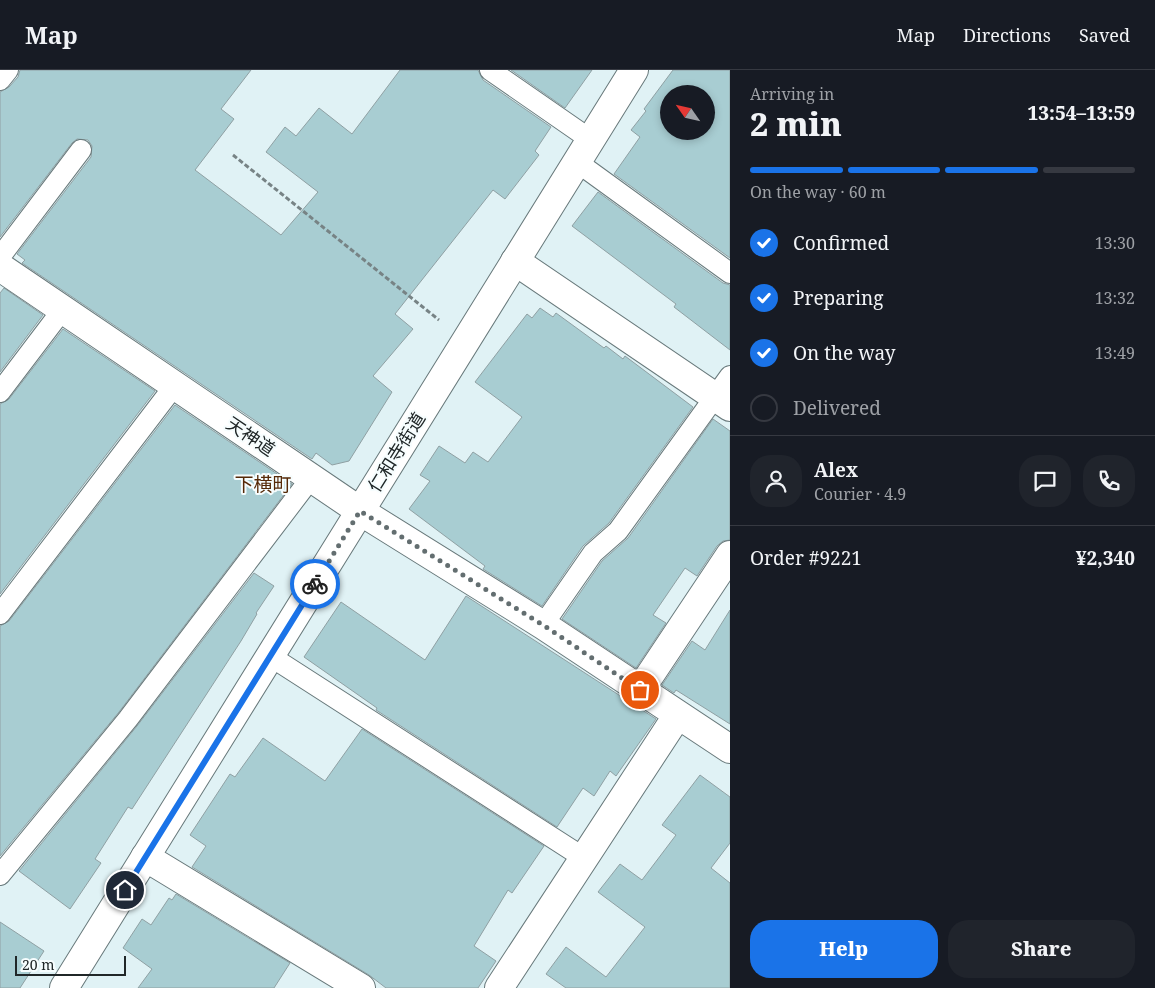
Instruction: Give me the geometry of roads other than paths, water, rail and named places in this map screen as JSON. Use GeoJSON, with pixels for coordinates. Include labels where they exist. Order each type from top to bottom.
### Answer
{"type":"FeatureCollection","features":[{"type":"Feature","properties":{"kind":"street","name":"仁和寺街道"},"geometry":{"type":"LineString","coordinates":[[64,988],[634,70]]}},
{"type":"Feature","properties":{"kind":"street"},"geometry":{"type":"LineString","coordinates":[[515,261],[725,393]]}},
{"type":"Feature","properties":{"kind":"street","name":"天神道"},"geometry":{"type":"LineString","coordinates":[[0,267],[64,308],[360,511],[543,625],[677,716],[730,749]]}},
{"type":"Feature","properties":{"kind":"street"},"geometry":{"type":"LineString","coordinates":[[640,690],[730,555]]}},
{"type":"Feature","properties":{"kind":"street"},"geometry":{"type":"LineString","coordinates":[[499,988],[677,716]]}},
{"type":"Feature","properties":{"kind":"street"},"geometry":{"type":"LineString","coordinates":[[145,857],[360,988]]}},
{"type":"Feature","properties":{"kind":"lane"},"geometry":{"type":"LineString","coordinates":[[0,80],[8,70]]}},
{"type":"Feature","properties":{"kind":"lane"},"geometry":{"type":"LineString","coordinates":[[490,70],[730,273]]}},
{"type":"Feature","properties":{"kind":"lane"},"geometry":{"type":"LineString","coordinates":[[0,257],[81,150]]}},
{"type":"Feature","properties":{"kind":"lane"},"geometry":{"type":"LineString","coordinates":[[0,392],[64,308]]}},
{"type":"Feature","properties":{"kind":"lane"},"geometry":{"type":"LineString","coordinates":[[0,614],[175,385]]}},
{"type":"Feature","properties":{"kind":"lane"},"geometry":{"type":"LineString","coordinates":[[543,625],[593,552],[618,531],[725,393]]}},
{"type":"Feature","properties":{"kind":"lane"},"geometry":{"type":"LineString","coordinates":[[0,875],[128,719],[311,478]]}},
{"type":"Feature","properties":{"kind":"lane"},"geometry":{"type":"LineString","coordinates":[[270,656],[584,858]]}},
{"type":"Feature","properties":{"kind":"district","name":"下横町"},"geometry":{"type":"Point","coordinates":[263,484]}}]}
